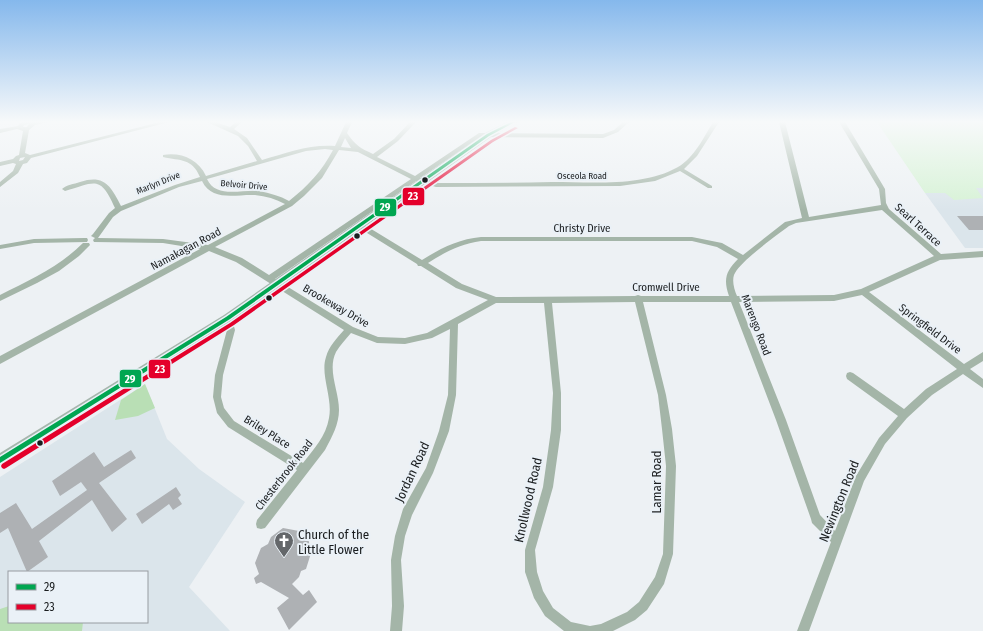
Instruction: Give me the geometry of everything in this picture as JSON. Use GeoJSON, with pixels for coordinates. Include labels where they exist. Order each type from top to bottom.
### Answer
{"type":"FeatureCollection","features":[{"type":"Feature","properties":{"kind":"main road"},"geometry":{"type":"LineString","coordinates":[[0,460],[228,318],[273,282],[361,226],[418,180],[462,151]]}},
{"type":"Feature","properties":{"kind":"street"},"geometry":{"type":"LineString","coordinates":[[0,185],[16,172],[21,151]]}},
{"type":"Feature","properties":{"kind":"street"},"geometry":{"type":"LineString","coordinates":[[0,164],[27,160],[29,157],[51,151]]}},
{"type":"Feature","properties":{"kind":"street"},"geometry":{"type":"LineString","coordinates":[[254,151],[260,161]]}},
{"type":"Feature","properties":{"kind":"street","name":"Marlyn Drive"},"geometry":{"type":"LineString","coordinates":[[96,238],[111,215],[119,209],[204,177],[297,151]]}},
{"type":"Feature","properties":{"kind":"street","name":"Namakagan Road"},"geometry":{"type":"LineString","coordinates":[[0,360],[290,204],[306,191],[320,176],[330,164],[335,151]]}},
{"type":"Feature","properties":{"kind":"street","name":"Marlyn Drive"},"geometry":{"type":"LineString","coordinates":[[362,151],[418,180]]}},
{"type":"Feature","properties":{"kind":"street"},"geometry":{"type":"LineString","coordinates":[[373,157],[381,151]]}},
{"type":"Feature","properties":{"kind":"street","name":"Osceola Road"},"geometry":{"type":"LineString","coordinates":[[418,180],[436,185],[620,184],[655,179],[680,169],[688,164],[697,151]]}},
{"type":"Feature","properties":{"kind":"street"},"geometry":{"type":"LineString","coordinates":[[789,151],[806,219]]}},
{"type":"Feature","properties":{"kind":"street","name":"Searl Terrace"},"geometry":{"type":"LineString","coordinates":[[860,151],[882,189],[885,207],[888,212],[939,257]]}},
{"type":"Feature","properties":{"kind":"street","name":"Belvoir Drive"},"geometry":{"type":"LineString","coordinates":[[165,156],[194,162],[200,168],[208,187],[221,193],[265,194],[276,197],[290,204]]}},
{"type":"Feature","properties":{"kind":"street"},"geometry":{"type":"LineString","coordinates":[[680,169],[710,187]]}},
{"type":"Feature","properties":{"kind":"street"},"geometry":{"type":"LineString","coordinates":[[65,189],[87,181],[98,180],[102,182],[116,200],[119,209]]}},
{"type":"Feature","properties":{"kind":"street"},"geometry":{"type":"LineString","coordinates":[[273,282],[418,180]]}},
{"type":"Feature","properties":{"kind":"street","name":"Marengo Road"},"geometry":{"type":"LineString","coordinates":[[837,541],[816,519],[812,510],[781,420],[730,288],[730,276],[734,268],[787,224],[806,219],[885,207]]}},
{"type":"Feature","properties":{"kind":"street","name":"Cromwell Drive"},"geometry":{"type":"LineString","coordinates":[[361,226],[459,286],[495,300],[548,298],[834,298],[863,292],[939,257],[983,254]]}},
{"type":"Feature","properties":{"kind":"street"},"geometry":{"type":"LineString","coordinates":[[0,247],[34,241],[85,242],[91,244],[96,238]]}},
{"type":"Feature","properties":{"kind":"street","name":"Brookeway Drive"},"geometry":{"type":"LineString","coordinates":[[96,238],[163,241],[210,248],[239,260],[350,328],[377,340],[406,341],[429,336],[495,300]]}},
{"type":"Feature","properties":{"kind":"street","name":"Christy Drive"},"geometry":{"type":"LineString","coordinates":[[421,264],[445,248],[460,242],[481,239],[692,239],[719,245],[744,259]]}},
{"type":"Feature","properties":{"kind":"street"},"geometry":{"type":"LineString","coordinates":[[0,298],[54,270],[79,253],[85,242]]}},
{"type":"Feature","properties":{"kind":"street","name":"Springfield Drive"},"geometry":{"type":"LineString","coordinates":[[863,292],[983,384]]}},
{"type":"Feature","properties":{"kind":"street","name":"Knollwood Road"},"geometry":{"type":"LineString","coordinates":[[548,298],[557,393],[556,430],[548,487],[530,550],[531,572],[538,594],[550,612],[568,626],[588,631]]}},
{"type":"Feature","properties":{"kind":"street","name":"Lamar Road"},"geometry":{"type":"LineString","coordinates":[[593,631],[602,630],[632,616],[643,606],[660,580],[668,554],[671,466],[667,429],[662,395],[638,298]]}},
{"type":"Feature","properties":{"kind":"street","name":"Briley Place"},"geometry":{"type":"LineString","coordinates":[[228,318],[231,330],[219,375],[217,397],[220,410],[230,424],[304,470]]}},
{"type":"Feature","properties":{"kind":"street","name":"Jordan Road"},"geometry":{"type":"LineString","coordinates":[[396,631],[398,606],[396,560],[400,536],[408,513],[430,470],[444,430],[452,395],[454,323]]}},
{"type":"Feature","properties":{"kind":"street","name":"Chesterbrook Road"},"geometry":{"type":"LineString","coordinates":[[261,524],[322,447],[329,434],[334,418],[335,404],[329,362],[337,343],[350,328]]}},
{"type":"Feature","properties":{"kind":"street","name":"Newington Road"},"geometry":{"type":"LineString","coordinates":[[803,631],[860,479],[882,441],[904,415],[929,392],[983,356]]}},
{"type":"Feature","properties":{"kind":"street"},"geometry":{"type":"LineString","coordinates":[[850,376],[904,415]]}},
{"type":"Feature","properties":{"kind":"shaded area"},"geometry":{"type":"Polygon","coordinates":[[[970,181],[983,182],[983,248],[965,248],[925,193],[945,193],[970,181]]]}},
{"type":"Feature","properties":{"kind":"shaded area"},"geometry":{"type":"Polygon","coordinates":[[[145,384],[167,439],[199,469],[245,502],[189,587],[230,631],[0,631],[0,477],[145,384]]]}},
{"type":"Feature","properties":{"kind":"green space"},"geometry":{"type":"Polygon","coordinates":[[[897,151],[983,151],[983,188],[976,188],[983,198],[954,200],[945,193],[925,193],[897,151]]]}},
{"type":"Feature","properties":{"kind":"green space"},"geometry":{"type":"Polygon","coordinates":[[[145,384],[155,408],[138,416],[115,420],[121,400],[145,384]]]}},
{"type":"Feature","properties":{"kind":"green space"},"geometry":{"type":"Polygon","coordinates":[[[8,606],[8,623],[83,623],[82,631],[0,631],[0,609],[8,606]]]}},
{"type":"Feature","properties":{"kind":"building"},"geometry":{"type":"Polygon","coordinates":[[[957,216],[983,216],[983,230],[969,230],[957,216]]]}},
{"type":"Feature","properties":{"kind":"building"},"geometry":{"type":"Polygon","coordinates":[[[131,450],[136,458],[99,483],[127,519],[112,532],[92,500],[39,541],[48,557],[27,571],[8,528],[0,533],[0,513],[16,503],[32,529],[87,490],[81,482],[60,496],[52,481],[94,452],[104,467],[131,450]]]}},
{"type":"Feature","properties":{"kind":"building"},"geometry":{"type":"Polygon","coordinates":[[[176,487],[181,495],[178,498],[182,504],[173,510],[169,504],[142,524],[136,514],[176,487]]]}},
{"type":"Feature","properties":{"kind":"building","name":"Church of the Little Flower"},"geometry":{"type":"Polygon","coordinates":[[[283,528],[299,531],[302,538],[308,537],[311,553],[306,569],[301,571],[299,577],[292,584],[303,595],[309,590],[317,602],[289,630],[277,608],[289,598],[261,582],[256,584],[254,578],[259,574],[255,563],[261,548],[268,544],[271,537],[283,528]]]}},
{"type":"Feature","properties":{"kind":"transit line","name":"29"},"geometry":{"type":"LineString","coordinates":[[0,460],[228,318],[465,151]]}},
{"type":"Feature","properties":{"kind":"transit line","name":"23"},"geometry":{"type":"LineString","coordinates":[[4,466],[232,324],[477,151]]}},
{"type":"Feature","properties":{"kind":"place","name":"Church of the Little Flower"},"geometry":{"type":"Point","coordinates":[284,558]}}]}
